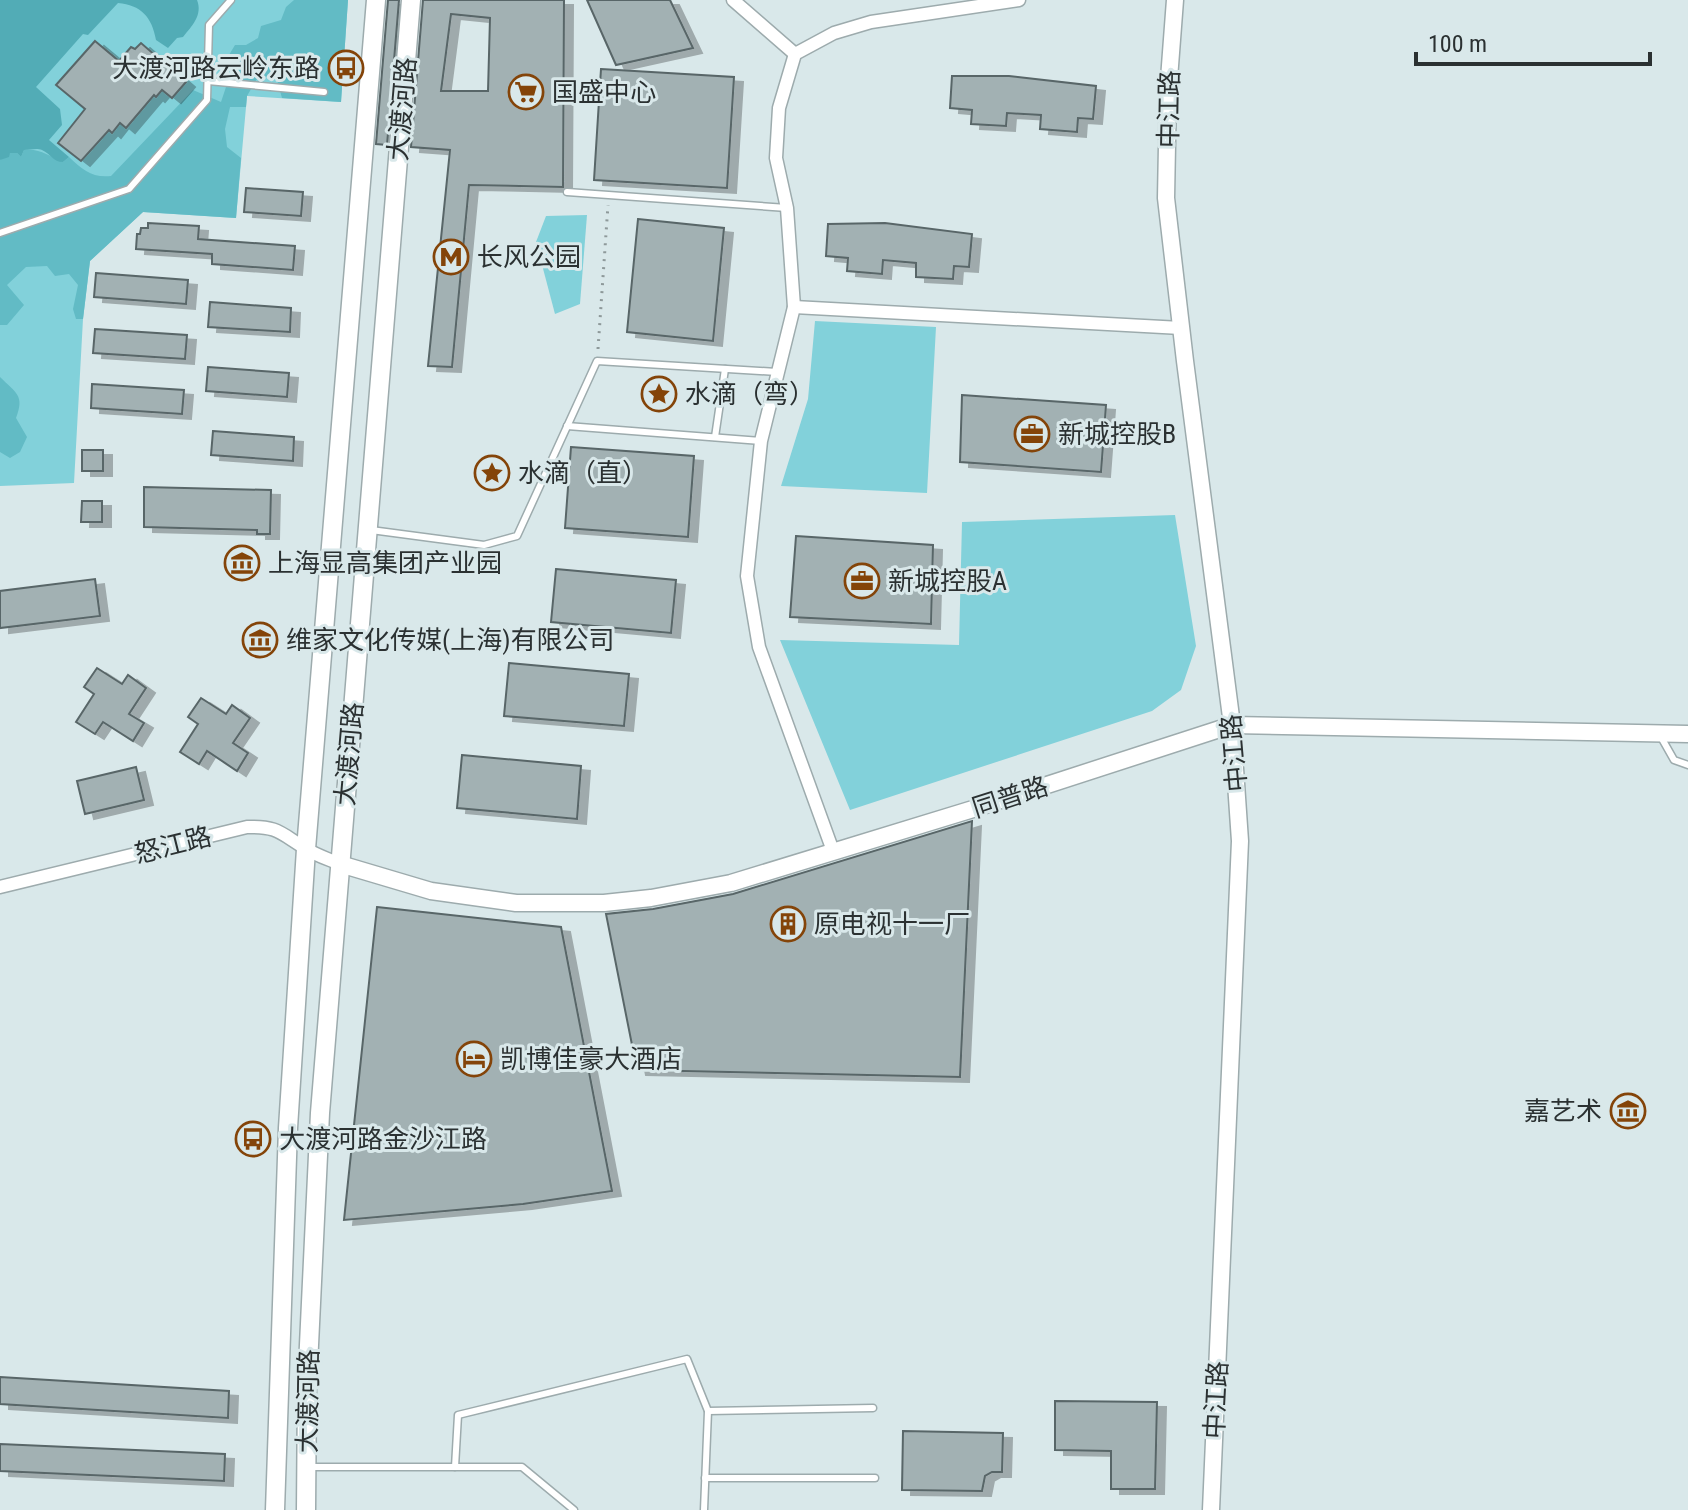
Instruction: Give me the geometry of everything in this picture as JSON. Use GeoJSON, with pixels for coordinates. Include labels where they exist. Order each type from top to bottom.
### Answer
{"type":"FeatureCollection","features":[{"type":"Feature","properties":{"kind":"main road","name":"大渡河路"},"geometry":{"type":"LineString","coordinates":[[275,1510],[288,1128],[306,849],[376,0]]}},
{"type":"Feature","properties":{"kind":"main road","name":"大渡河路"},"geometry":{"type":"LineString","coordinates":[[306,1510],[307,1387],[315,1186],[411,0]]}},
{"type":"Feature","properties":{"kind":"street"},"geometry":{"type":"LineString","coordinates":[[733,0],[795,54]]}},
{"type":"Feature","properties":{"kind":"street"},"geometry":{"type":"LineString","coordinates":[[833,851],[759,647],[747,576],[761,441],[794,307],[787,208],[776,158],[779,108],[795,54],[834,33],[871,22],[1019,0]]}},
{"type":"Feature","properties":{"kind":"street","name":"中江路"},"geometry":{"type":"LineString","coordinates":[[1175,0],[1168,92],[1166,198],[1232,725],[1240,841],[1211,1510]]}},
{"type":"Feature","properties":{"kind":"street"},"geometry":{"type":"LineString","coordinates":[[794,307],[1181,328]]}},
{"type":"Feature","properties":{"kind":"street","name":"同普路"},"geometry":{"type":"LineString","coordinates":[[340,864],[431,891],[516,903],[574,904],[651,898],[731,883],[1232,725],[1688,734]]}},
{"type":"Feature","properties":{"kind":"street","name":"怒江路"},"geometry":{"type":"LineString","coordinates":[[0,887],[247,827],[265,826],[284,833],[306,849],[340,864]]}},
{"type":"Feature","properties":{"kind":"lane"},"geometry":{"type":"LineString","coordinates":[[0,233],[129,189],[207,100],[209,25],[231,0]]}},
{"type":"Feature","properties":{"kind":"lane"},"geometry":{"type":"LineString","coordinates":[[208,81],[324,92]]}},
{"type":"Feature","properties":{"kind":"lane"},"geometry":{"type":"LineString","coordinates":[[567,192],[787,208]]}},
{"type":"Feature","properties":{"kind":"lane"},"geometry":{"type":"LineString","coordinates":[[367,530],[484,545],[517,536],[597,361],[779,372]]}},
{"type":"Feature","properties":{"kind":"lane"},"geometry":{"type":"LineString","coordinates":[[715,437],[725,369]]}},
{"type":"Feature","properties":{"kind":"lane"},"geometry":{"type":"LineString","coordinates":[[567,426],[761,441]]}},
{"type":"Feature","properties":{"kind":"lane"},"geometry":{"type":"LineString","coordinates":[[1659,734],[1674,760],[1688,765]]}},
{"type":"Feature","properties":{"kind":"lane"},"geometry":{"type":"LineString","coordinates":[[455,1467],[458,1415],[687,1359],[708,1411],[704,1510]]}},
{"type":"Feature","properties":{"kind":"lane"},"geometry":{"type":"LineString","coordinates":[[708,1411],[873,1408]]}},
{"type":"Feature","properties":{"kind":"lane"},"geometry":{"type":"LineString","coordinates":[[307,1467],[522,1467],[574,1510]]}},
{"type":"Feature","properties":{"kind":"lane"},"geometry":{"type":"LineString","coordinates":[[705,1478],[875,1478]]}},
{"type":"Feature","properties":{"kind":"path"},"geometry":{"type":"LineString","coordinates":[[597,361],[608,195]]}},
{"type":"Feature","properties":{"kind":"shaded area"},"geometry":{"type":"Polygon","coordinates":[[[0,0],[348,0],[341,102],[247,96],[236,218],[143,212],[90,261],[83,319],[74,483],[0,486],[0,0]]]}},
{"type":"Feature","properties":{"kind":"shaded area"},"geometry":{"type":"Polygon","coordinates":[[[0,0],[197,0],[199,11],[183,37],[177,38],[168,48],[156,40],[152,25],[144,14],[133,6],[118,3],[88,35],[83,34],[36,87],[60,109],[62,125],[49,140],[69,157],[60,162],[35,149],[24,150],[21,157],[10,153],[9,157],[0,160],[0,0]]]}},
{"type":"Feature","properties":{"kind":"shaded area"},"geometry":{"type":"Polygon","coordinates":[[[294,0],[348,0],[341,102],[282,98],[276,76],[258,77],[247,96],[246,107],[230,107],[225,129],[227,147],[241,158],[236,218],[143,212],[90,261],[83,319],[76,319],[73,309],[78,285],[69,274],[55,276],[47,266],[26,267],[7,285],[24,305],[7,325],[0,325],[0,160],[10,153],[21,157],[24,150],[35,150],[63,162],[69,157],[88,172],[111,176],[193,90],[221,102],[232,69],[229,55],[235,45],[246,45],[258,38],[261,26],[281,20],[286,7],[294,0]]]}},
{"type":"Feature","properties":{"kind":"shaded area"},"geometry":{"type":"Polygon","coordinates":[[[587,215],[580,304],[555,314],[536,242],[546,216],[587,215]]]}},
{"type":"Feature","properties":{"kind":"shaded area"},"geometry":{"type":"Polygon","coordinates":[[[815,321],[936,327],[927,493],[781,486],[808,399],[815,321]]]}},
{"type":"Feature","properties":{"kind":"shaded area"},"geometry":{"type":"Polygon","coordinates":[[[0,377],[19,399],[16,418],[27,437],[20,452],[10,458],[0,452],[0,377]]]}},
{"type":"Feature","properties":{"kind":"shaded area"},"geometry":{"type":"Polygon","coordinates":[[[1175,515],[1196,646],[1181,690],[1152,711],[850,810],[780,640],[959,645],[962,522],[1175,515]]]}},
{"type":"Feature","properties":{"kind":"building"},"geometry":{"type":"Polygon","coordinates":[[[388,0],[399,0],[387,145],[376,144],[388,0]]]}},
{"type":"Feature","properties":{"kind":"building"},"geometry":{"type":"Polygon","coordinates":[[[423,0],[564,0],[563,187],[469,185],[452,367],[428,366],[450,150],[411,147],[423,0]],[[451,14],[441,91],[488,91],[490,18],[451,14]]]}},
{"type":"Feature","properties":{"kind":"building"},"geometry":{"type":"Polygon","coordinates":[[[587,0],[670,0],[693,48],[616,65],[587,0]]]}},
{"type":"Feature","properties":{"kind":"building"},"geometry":{"type":"Polygon","coordinates":[[[95,41],[119,61],[131,47],[135,49],[141,43],[186,82],[172,98],[162,90],[156,97],[154,95],[126,128],[120,123],[112,133],[109,130],[81,161],[58,143],[85,109],[56,85],[95,41]]]}},
{"type":"Feature","properties":{"kind":"building"},"geometry":{"type":"Polygon","coordinates":[[[601,69],[734,77],[727,188],[594,180],[601,69]]]}},
{"type":"Feature","properties":{"kind":"building"},"geometry":{"type":"Polygon","coordinates":[[[952,76],[1009,76],[1096,86],[1093,119],[1078,118],[1077,132],[1040,129],[1041,115],[1007,113],[1006,126],[971,124],[972,110],[950,108],[952,76]]]}},
{"type":"Feature","properties":{"kind":"building"},"geometry":{"type":"Polygon","coordinates":[[[246,188],[303,192],[301,216],[244,212],[246,188]]]}},
{"type":"Feature","properties":{"kind":"building"},"geometry":{"type":"Polygon","coordinates":[[[638,219],[724,228],[713,341],[627,332],[638,219]]]}},
{"type":"Feature","properties":{"kind":"building"},"geometry":{"type":"Polygon","coordinates":[[[148,223],[199,226],[198,239],[295,246],[293,270],[212,264],[212,254],[136,249],[137,234],[140,234],[141,228],[148,228],[148,223]]]}},
{"type":"Feature","properties":{"kind":"building"},"geometry":{"type":"Polygon","coordinates":[[[885,223],[972,234],[969,267],[954,266],[953,279],[916,277],[916,263],[883,260],[882,274],[847,271],[848,258],[826,256],[828,224],[885,223]]]}},
{"type":"Feature","properties":{"kind":"building"},"geometry":{"type":"Polygon","coordinates":[[[96,273],[188,280],[186,304],[94,297],[96,273]]]}},
{"type":"Feature","properties":{"kind":"building"},"geometry":{"type":"Polygon","coordinates":[[[210,302],[291,308],[290,332],[208,327],[210,302]]]}},
{"type":"Feature","properties":{"kind":"building"},"geometry":{"type":"Polygon","coordinates":[[[95,329],[187,335],[185,359],[93,353],[95,329]]]}},
{"type":"Feature","properties":{"kind":"building"},"geometry":{"type":"Polygon","coordinates":[[[208,367],[289,373],[287,397],[206,391],[208,367]]]}},
{"type":"Feature","properties":{"kind":"building"},"geometry":{"type":"Polygon","coordinates":[[[92,384],[184,390],[182,414],[91,408],[92,384]]]}},
{"type":"Feature","properties":{"kind":"building","name":"新城控股B"},"geometry":{"type":"Polygon","coordinates":[[[962,395],[1106,405],[1101,472],[960,462],[962,395]]]}},
{"type":"Feature","properties":{"kind":"building"},"geometry":{"type":"Polygon","coordinates":[[[213,431],[294,437],[293,461],[211,455],[213,431]]]}},
{"type":"Feature","properties":{"kind":"building"},"geometry":{"type":"Polygon","coordinates":[[[571,447],[694,456],[688,537],[565,528],[571,447]]]}},
{"type":"Feature","properties":{"kind":"building"},"geometry":{"type":"Polygon","coordinates":[[[82,450],[103,450],[103,471],[82,471],[82,450]]]}},
{"type":"Feature","properties":{"kind":"building"},"geometry":{"type":"Polygon","coordinates":[[[144,487],[271,490],[270,534],[257,534],[257,530],[144,527],[144,487]]]}},
{"type":"Feature","properties":{"kind":"building"},"geometry":{"type":"Polygon","coordinates":[[[82,501],[102,501],[102,522],[81,522],[82,501]]]}},
{"type":"Feature","properties":{"kind":"building","name":"新城控股A"},"geometry":{"type":"Polygon","coordinates":[[[796,536],[933,545],[931,624],[790,617],[796,536]]]}},
{"type":"Feature","properties":{"kind":"building"},"geometry":{"type":"Polygon","coordinates":[[[556,569],[676,580],[671,633],[551,622],[556,569]]]}},
{"type":"Feature","properties":{"kind":"building"},"geometry":{"type":"Polygon","coordinates":[[[95,579],[100,616],[0,628],[0,591],[95,579]]]}},
{"type":"Feature","properties":{"kind":"building"},"geometry":{"type":"Polygon","coordinates":[[[509,663],[629,674],[624,726],[504,716],[509,663]]]}},
{"type":"Feature","properties":{"kind":"building"},"geometry":{"type":"Polygon","coordinates":[[[97,668],[122,684],[128,675],[146,688],[129,714],[144,723],[133,741],[103,722],[95,734],[76,722],[94,694],[84,687],[97,668]]]}},
{"type":"Feature","properties":{"kind":"building"},"geometry":{"type":"Polygon","coordinates":[[[201,698],[226,714],[232,705],[250,718],[233,743],[248,753],[237,771],[207,751],[199,764],[180,752],[198,724],[188,717],[201,698]]]}},
{"type":"Feature","properties":{"kind":"building"},"geometry":{"type":"Polygon","coordinates":[[[462,755],[581,766],[577,819],[457,808],[462,755]]]}},
{"type":"Feature","properties":{"kind":"building"},"geometry":{"type":"Polygon","coordinates":[[[136,767],[144,800],[85,814],[77,781],[136,767]]]}},
{"type":"Feature","properties":{"kind":"building","name":"原电视十一厂"},"geometry":{"type":"Polygon","coordinates":[[[972,821],[960,1077],[637,1070],[606,914],[733,894],[972,821]]]}},
{"type":"Feature","properties":{"kind":"building","name":"凯博佳豪大酒店"},"geometry":{"type":"Polygon","coordinates":[[[377,907],[561,927],[612,1191],[523,1204],[344,1220],[377,907]]]}},
{"type":"Feature","properties":{"kind":"building"},"geometry":{"type":"Polygon","coordinates":[[[0,1377],[229,1391],[228,1418],[0,1404],[0,1377]]]}},
{"type":"Feature","properties":{"kind":"building"},"geometry":{"type":"Polygon","coordinates":[[[1055,1401],[1157,1402],[1155,1489],[1111,1489],[1111,1451],[1055,1450],[1055,1401]]]}},
{"type":"Feature","properties":{"kind":"building"},"geometry":{"type":"Polygon","coordinates":[[[903,1431],[1003,1433],[1002,1472],[985,1476],[982,1491],[902,1490],[903,1431]]]}},
{"type":"Feature","properties":{"kind":"building"},"geometry":{"type":"Polygon","coordinates":[[[0,1444],[225,1454],[224,1481],[0,1471],[0,1444]]]}},
{"type":"Feature","properties":{"kind":"place","name":"大渡河路云岭东路"},"geometry":{"type":"Point","coordinates":[346,68]}},
{"type":"Feature","properties":{"kind":"place","name":"国盛中心"},"geometry":{"type":"Point","coordinates":[526,92]}},
{"type":"Feature","properties":{"kind":"place","name":"长风公园"},"geometry":{"type":"Point","coordinates":[451,257]}},
{"type":"Feature","properties":{"kind":"place","name":"水滴（弯）"},"geometry":{"type":"Point","coordinates":[659,394]}},
{"type":"Feature","properties":{"kind":"place","name":"新城控股B"},"geometry":{"type":"Point","coordinates":[1032,434]}},
{"type":"Feature","properties":{"kind":"place","name":"水滴（直）"},"geometry":{"type":"Point","coordinates":[492,473]}},
{"type":"Feature","properties":{"kind":"place","name":"上海显高集团产业园"},"geometry":{"type":"Point","coordinates":[242,563]}},
{"type":"Feature","properties":{"kind":"place","name":"新城控股A"},"geometry":{"type":"Point","coordinates":[862,581]}},
{"type":"Feature","properties":{"kind":"place","name":"维家文化传媒(上海)有限公司"},"geometry":{"type":"Point","coordinates":[260,640]}},
{"type":"Feature","properties":{"kind":"place","name":"原电视十一厂"},"geometry":{"type":"Point","coordinates":[788,924]}},
{"type":"Feature","properties":{"kind":"place","name":"凯博佳豪大酒店"},"geometry":{"type":"Point","coordinates":[474,1059]}},
{"type":"Feature","properties":{"kind":"place","name":"嘉艺术"},"geometry":{"type":"Point","coordinates":[1628,1111]}},
{"type":"Feature","properties":{"kind":"place","name":"大渡河路金沙江路"},"geometry":{"type":"Point","coordinates":[253,1139]}}]}
